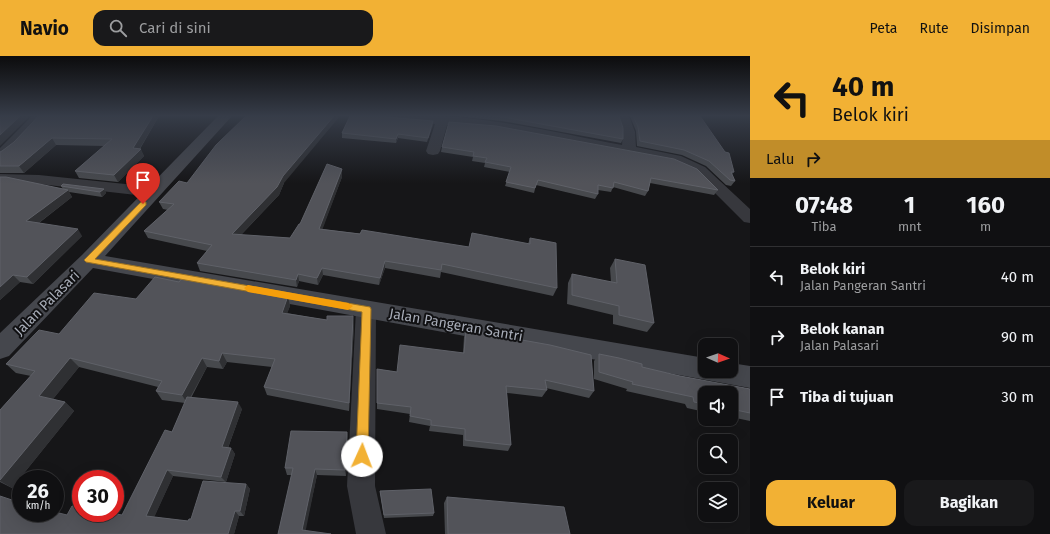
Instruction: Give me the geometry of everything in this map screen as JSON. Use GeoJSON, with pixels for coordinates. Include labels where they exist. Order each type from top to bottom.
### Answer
{"type":"FeatureCollection","features":[{"type":"Feature","properties":{"kind":"street"},"geometry":{"type":"LineString","coordinates":[[0,155],[18,138]]}},
{"type":"Feature","properties":{"kind":"street","name":"Jalan Palasari"},"geometry":{"type":"LineString","coordinates":[[0,349],[89,260],[204,138]]}},
{"type":"Feature","properties":{"kind":"street"},"geometry":{"type":"LineString","coordinates":[[433,151],[437,138]]}},
{"type":"Feature","properties":{"kind":"street"},"geometry":{"type":"LineString","coordinates":[[566,138],[676,160],[700,170],[750,218]]}},
{"type":"Feature","properties":{"kind":"street"},"geometry":{"type":"LineString","coordinates":[[629,138],[629,150]]}},
{"type":"Feature","properties":{"kind":"street"},"geometry":{"type":"LineString","coordinates":[[0,178],[45,179],[118,189],[154,192]]}},
{"type":"Feature","properties":{"kind":"street","name":"Jalan Pangeran Santri"},"geometry":{"type":"LineString","coordinates":[[89,260],[698,369]]}},
{"type":"Feature","properties":{"kind":"street"},"geometry":{"type":"LineString","coordinates":[[366,309],[361,486],[371,534]]}},
{"type":"Feature","properties":{"kind":"street"},"geometry":{"type":"LineString","coordinates":[[738,376],[750,378]]}},
{"type":"Feature","properties":{"kind":"building"},"geometry":{"type":"Polygon","coordinates":[[[18,138],[52,138],[19,166],[0,166],[0,152],[18,138]]]}},
{"type":"Feature","properties":{"kind":"building"},"geometry":{"type":"Polygon","coordinates":[[[70,138],[139,138],[133,148],[141,149],[114,175],[75,171],[112,139],[70,138]]]}},
{"type":"Feature","properties":{"kind":"building"},"geometry":{"type":"Polygon","coordinates":[[[223,138],[315,138],[283,176],[277,187],[232,234],[290,238],[300,224],[327,164],[342,169],[319,229],[360,234],[362,230],[469,247],[472,233],[530,244],[530,238],[556,243],[557,288],[442,264],[441,270],[385,261],[380,278],[322,268],[317,278],[298,274],[296,280],[197,263],[212,245],[144,231],[174,204],[159,202],[179,181],[187,183],[216,145],[223,138]]]}},
{"type":"Feature","properties":{"kind":"building"},"geometry":{"type":"Polygon","coordinates":[[[444,138],[562,138],[674,159],[697,169],[718,190],[651,178],[648,191],[614,182],[613,188],[598,185],[598,194],[538,180],[535,188],[506,182],[511,167],[485,162],[487,158],[473,156],[474,152],[442,147],[444,138]]]}},
{"type":"Feature","properties":{"kind":"building"},"geometry":{"type":"Polygon","coordinates":[[[640,138],[715,138],[725,152],[729,153],[734,172],[731,172],[735,181],[730,180],[709,161],[684,150],[640,141],[640,138]]]}},
{"type":"Feature","properties":{"kind":"building"},"geometry":{"type":"Polygon","coordinates":[[[0,177],[68,190],[26,221],[78,229],[27,277],[13,275],[0,287],[0,177]]]}},
{"type":"Feature","properties":{"kind":"building"},"geometry":{"type":"Polygon","coordinates":[[[63,184],[104,189],[100,192],[61,186],[63,184]]]}},
{"type":"Feature","properties":{"kind":"building"},"geometry":{"type":"Polygon","coordinates":[[[615,259],[645,265],[654,323],[619,315],[619,306],[572,295],[572,274],[617,283],[615,259]]]}},
{"type":"Feature","properties":{"kind":"building"},"geometry":{"type":"Polygon","coordinates":[[[155,277],[179,282],[183,277],[288,296],[282,313],[327,320],[327,316],[353,316],[349,403],[264,387],[275,359],[222,353],[219,361],[202,358],[182,395],[156,391],[162,381],[70,358],[39,396],[65,402],[0,480],[0,410],[35,371],[6,364],[39,330],[59,334],[94,293],[136,299],[155,277]]]}},
{"type":"Feature","properties":{"kind":"building"},"geometry":{"type":"Polygon","coordinates":[[[466,330],[550,345],[591,355],[594,391],[545,380],[547,390],[506,386],[511,445],[465,440],[465,429],[431,425],[431,420],[410,416],[411,407],[377,403],[377,369],[397,372],[400,345],[464,353],[466,330]]]}},
{"type":"Feature","properties":{"kind":"building"},"geometry":{"type":"Polygon","coordinates":[[[599,354],[642,364],[642,367],[734,386],[698,386],[698,403],[694,402],[693,397],[632,384],[633,382],[599,372],[599,354]]]}},
{"type":"Feature","properties":{"kind":"building"},"geometry":{"type":"Polygon","coordinates":[[[738,387],[750,389],[750,413],[738,410],[738,387]]]}},
{"type":"Feature","properties":{"kind":"building"},"geometry":{"type":"Polygon","coordinates":[[[187,397],[238,402],[222,447],[231,448],[221,477],[167,470],[146,516],[188,521],[191,519],[203,481],[246,484],[240,511],[235,511],[228,534],[0,534],[0,496],[12,500],[12,522],[64,522],[64,514],[67,515],[72,506],[72,522],[124,522],[124,511],[165,430],[172,432],[187,397]]]}},
{"type":"Feature","properties":{"kind":"building"},"geometry":{"type":"Polygon","coordinates":[[[291,431],[347,432],[345,470],[315,469],[302,530],[331,534],[278,534],[293,468],[285,468],[291,431]]]}},
{"type":"Feature","properties":{"kind":"building"},"geometry":{"type":"Polygon","coordinates":[[[431,489],[434,513],[384,515],[380,491],[431,489]]]}},
{"type":"Feature","properties":{"kind":"building"},"geometry":{"type":"Polygon","coordinates":[[[447,497],[564,507],[570,534],[448,534],[447,497]]]}},
{"type":"Feature","properties":{"kind":"slow traffic"},"geometry":{"type":"LineString","coordinates":[[248,288],[348,306]]}},
{"type":"Feature","properties":{"kind":"route"},"geometry":{"type":"LineString","coordinates":[[143,204],[89,260],[366,309],[362,456]]}}]}
